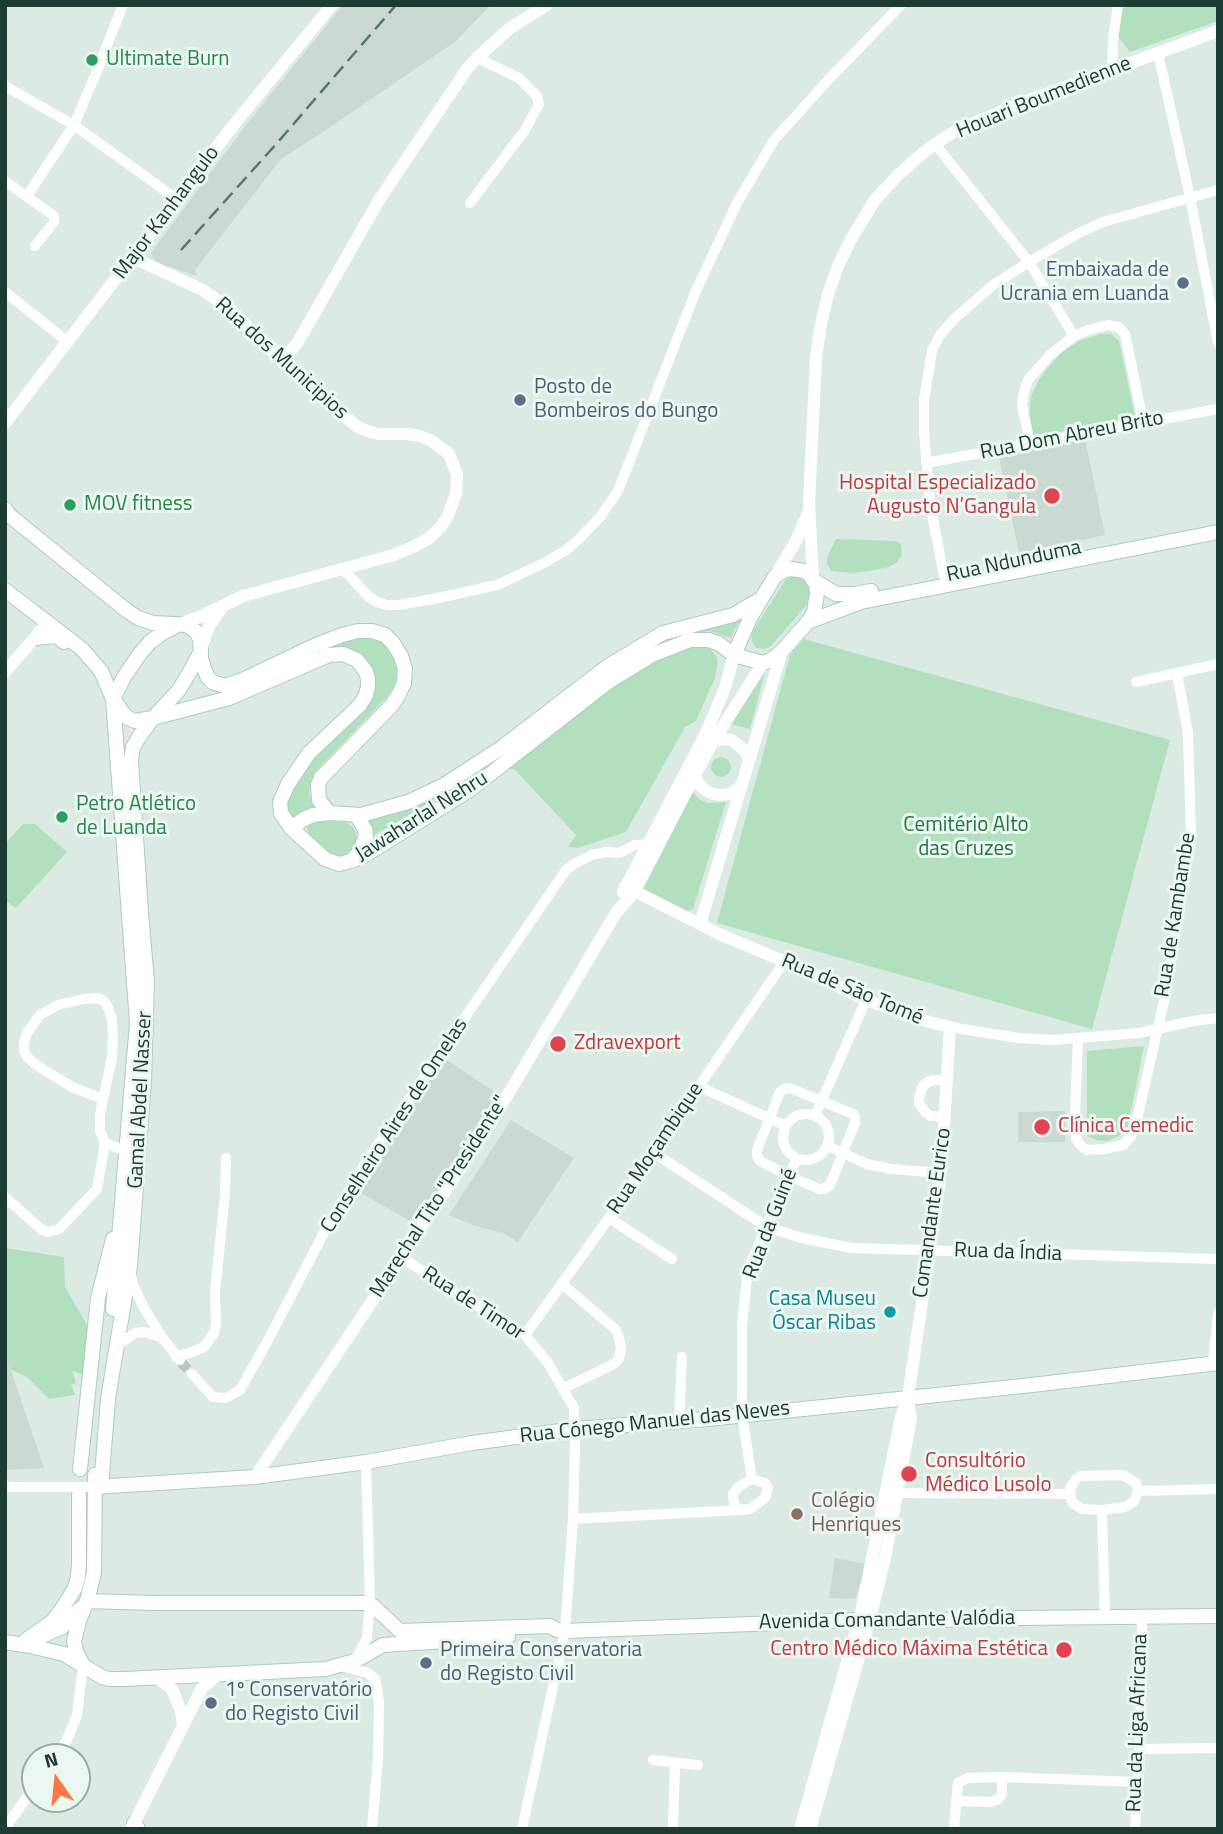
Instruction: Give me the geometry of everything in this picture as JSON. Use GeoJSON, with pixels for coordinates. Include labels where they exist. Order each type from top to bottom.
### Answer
{"type":"FeatureCollection","features":[{"type":"Feature","properties":{"kind":"main road"},"geometry":{"type":"LineString","coordinates":[[5,509],[9,515],[138,618],[153,623],[180,624],[197,632],[201,659],[212,682],[225,686],[240,681],[316,645],[350,633],[372,631],[385,635],[401,656],[405,669],[404,683],[392,705],[321,778],[318,800],[329,813]]}},
{"type":"Feature","properties":{"kind":"main road","name":"Rua Ndunduma"},"geometry":{"type":"LineString","coordinates":[[775,576],[785,570],[804,571],[836,594],[855,594],[1074,549],[1218,524]]}},
{"type":"Feature","properties":{"kind":"main road","name":"Rua Ndunduma"},"geometry":{"type":"LineString","coordinates":[[808,622],[861,602],[1218,532]]}},
{"type":"Feature","properties":{"kind":"main road"},"geometry":{"type":"LineString","coordinates":[[734,655],[760,599],[775,576]]}},
{"type":"Feature","properties":{"kind":"main road"},"geometry":{"type":"LineString","coordinates":[[763,663],[782,651],[808,622],[814,612],[817,593],[813,580]]}},
{"type":"Feature","properties":{"kind":"main road"},"geometry":{"type":"LineString","coordinates":[[5,590],[95,662],[107,681],[113,699],[126,717],[135,721],[229,698],[329,655],[343,654],[357,660],[366,672],[366,695],[360,705],[309,753],[280,802],[281,813],[291,828],[313,815],[329,813]]}},
{"type":"Feature","properties":{"kind":"main road","name":"Jawaharlal Nehru"},"geometry":{"type":"LineString","coordinates":[[329,813],[368,813],[408,802],[444,785],[501,748],[608,666],[635,649],[663,633],[733,615],[760,599]]}},
{"type":"Feature","properties":{"kind":"main road"},"geometry":{"type":"LineString","coordinates":[[113,699],[139,654],[150,642],[180,624]]}},
{"type":"Feature","properties":{"kind":"main road"},"geometry":{"type":"LineString","coordinates":[[36,638],[56,636],[78,653],[99,677],[107,702],[110,732],[119,768]]}},
{"type":"Feature","properties":{"kind":"main road","name":"Jawaharlal Nehru"},"geometry":{"type":"LineString","coordinates":[[291,828],[325,859],[339,864],[351,861],[382,845],[471,789],[608,682],[643,660],[690,640],[708,640],[718,643],[734,655],[763,663]]}},
{"type":"Feature","properties":{"kind":"main road","name":"Gamal Abdel Nasser"},"geometry":{"type":"LineString","coordinates":[[97,1487],[115,1348],[130,1266],[144,1081],[147,982],[131,761],[133,747],[139,737],[179,690],[201,650]]}},
{"type":"Feature","properties":{"kind":"main road","name":"Gamal Abdel Nasser"},"geometry":{"type":"LineString","coordinates":[[83,1665],[74,1641],[94,1573],[97,1487],[137,1023],[113,699]]}},
{"type":"Feature","properties":{"kind":"main road"},"geometry":{"type":"LineString","coordinates":[[351,861],[359,853],[366,836],[365,829],[354,815]]}},
{"type":"Feature","properties":{"kind":"main road","name":"Gamal Abdel Nasser"},"geometry":{"type":"LineString","coordinates":[[80,1469],[99,1298],[122,1203]]}},
{"type":"Feature","properties":{"kind":"main road","name":"Rua Cónego Manuel das Neves"},"geometry":{"type":"LineString","coordinates":[[97,1487],[255,1477],[575,1429],[679,1422],[1215,1363]]}},
{"type":"Feature","properties":{"kind":"main road"},"geometry":{"type":"LineString","coordinates":[[14,1641],[53,1621],[75,1588],[79,1564],[79,1495]]}},
{"type":"Feature","properties":{"kind":"main road"},"geometry":{"type":"LineString","coordinates":[[14,1641],[55,1631],[86,1603],[370,1603]]}},
{"type":"Feature","properties":{"kind":"main road","name":"Avenida Comandante Valódia"},"geometry":{"type":"LineString","coordinates":[[370,1603],[401,1631],[550,1626],[561,1631]]}},
{"type":"Feature","properties":{"kind":"main road","name":"Avenida Comandante Valódia"},"geometry":{"type":"LineString","coordinates":[[14,1641],[59,1653],[102,1677],[125,1679],[325,1669],[355,1661],[383,1645],[540,1635],[561,1631],[864,1621],[1218,1616]]}},
{"type":"Feature","properties":{"kind":"street"},"geometry":{"type":"LineString","coordinates":[[27,196],[74,125],[122,5]]}},
{"type":"Feature","properties":{"kind":"street","name":"Major Kanhangulo"},"geometry":{"type":"LineString","coordinates":[[5,423],[236,122],[332,5]]}},
{"type":"Feature","properties":{"kind":"street"},"geometry":{"type":"LineString","coordinates":[[282,361],[298,342],[379,201],[467,69],[510,28],[547,5]]}},
{"type":"Feature","properties":{"kind":"street"},"geometry":{"type":"LineString","coordinates":[[342,568],[377,602],[399,605],[497,584],[544,564],[579,539],[600,517],[618,491],[695,293],[737,203],[774,140],[901,5]]}},
{"type":"Feature","properties":{"kind":"street"},"geometry":{"type":"LineString","coordinates":[[1112,71],[1118,5]]}},
{"type":"Feature","properties":{"kind":"street","name":"Houari Boumedienne"},"geometry":{"type":"LineString","coordinates":[[809,510],[816,357],[828,295],[850,239],[875,201],[897,176],[935,144],[957,131],[993,114],[1218,31]]}},
{"type":"Feature","properties":{"kind":"street"},"geometry":{"type":"LineString","coordinates":[[1158,53],[1190,197],[1218,344]]}},
{"type":"Feature","properties":{"kind":"street"},"geometry":{"type":"LineString","coordinates":[[470,203],[525,130],[538,104],[537,96],[519,79],[477,58]]}},
{"type":"Feature","properties":{"kind":"street"},"geometry":{"type":"LineString","coordinates":[[5,86],[74,125],[178,200]]}},
{"type":"Feature","properties":{"kind":"street"},"geometry":{"type":"LineString","coordinates":[[935,144],[1029,262],[1074,336]]}},
{"type":"Feature","properties":{"kind":"street"},"geometry":{"type":"LineString","coordinates":[[5,181],[54,216],[55,219],[35,246]]}},
{"type":"Feature","properties":{"kind":"street"},"geometry":{"type":"LineString","coordinates":[[944,576],[930,504],[924,400],[932,350],[940,335],[993,285],[1103,222],[1218,190]]}},
{"type":"Feature","properties":{"kind":"street","name":"Rua dos Municipios"},"geometry":{"type":"LineString","coordinates":[[133,258],[203,290],[230,309],[282,361],[356,426],[378,434],[420,436],[432,441],[449,454],[457,475],[454,503],[441,527],[415,547],[243,596],[180,624]]}},
{"type":"Feature","properties":{"kind":"street"},"geometry":{"type":"LineString","coordinates":[[5,292],[68,342]]}},
{"type":"Feature","properties":{"kind":"street"},"geometry":{"type":"LineString","coordinates":[[1030,444],[1022,405],[1028,380],[1050,355],[1074,336],[1108,325],[1118,327],[1125,334],[1143,422]]}},
{"type":"Feature","properties":{"kind":"street","name":"Rua Dom Abreu Brito"},"geometry":{"type":"LineString","coordinates":[[926,463],[1218,408]]}},
{"type":"Feature","properties":{"kind":"street"},"geometry":{"type":"LineString","coordinates":[[775,576],[796,541],[809,510]]}},
{"type":"Feature","properties":{"kind":"street"},"geometry":{"type":"LineString","coordinates":[[809,510],[813,580]]}},
{"type":"Feature","properties":{"kind":"street"},"geometry":{"type":"LineString","coordinates":[[201,650],[209,626],[226,604]]}},
{"type":"Feature","properties":{"kind":"street"},"geometry":{"type":"LineString","coordinates":[[5,672],[48,622]]}},
{"type":"Feature","properties":{"kind":"street"},"geometry":{"type":"LineString","coordinates":[[700,924],[782,651]]}},
{"type":"Feature","properties":{"kind":"street","name":"Marechal Tito \"Presidente\""},"geometry":{"type":"LineString","coordinates":[[693,768],[699,745],[725,688],[734,655]]}},
{"type":"Feature","properties":{"kind":"street","name":"Marechal Tito \"Presidente\""},"geometry":{"type":"LineString","coordinates":[[255,1477],[492,1121],[630,889],[693,768],[763,663]]}},
{"type":"Feature","properties":{"kind":"street"},"geometry":{"type":"LineString","coordinates":[[1136,682],[1218,664]]}},
{"type":"Feature","properties":{"kind":"street","name":"Rua de Kambambe"},"geometry":{"type":"LineString","coordinates":[[1078,1038],[1076,1138],[1087,1150],[1123,1145],[1135,1128],[1165,997],[1191,837],[1188,733],[1177,674]]}},
{"type":"Feature","properties":{"kind":"street"},"geometry":{"type":"LineString","coordinates":[[699,745],[714,740],[732,740],[745,751],[749,758],[748,766]]}},
{"type":"Feature","properties":{"kind":"street"},"geometry":{"type":"LineString","coordinates":[[693,768],[698,783],[713,794],[730,794],[742,786]]}},
{"type":"Feature","properties":{"kind":"street"},"geometry":{"type":"LineString","coordinates":[[618,853],[635,845],[653,845]]}},
{"type":"Feature","properties":{"kind":"street"},"geometry":{"type":"LineString","coordinates":[[618,853],[640,868]]}},
{"type":"Feature","properties":{"kind":"street","name":"Conselheiro Aires de Omelas"},"geometry":{"type":"LineString","coordinates":[[192,1374],[213,1396],[226,1398],[240,1390],[329,1223],[366,1162],[566,870],[593,855],[618,853]]}},
{"type":"Feature","properties":{"kind":"street","name":"Rua de São Tomé"},"geometry":{"type":"LineString","coordinates":[[630,889],[700,924],[866,999],[950,1027],[1018,1038],[1053,1040],[1157,1029],[1218,1018]]}},
{"type":"Feature","properties":{"kind":"street","name":"Rua Moçambique"},"geometry":{"type":"LineString","coordinates":[[525,1335],[700,1087],[783,961]]}},
{"type":"Feature","properties":{"kind":"street"},"geometry":{"type":"LineString","coordinates":[[5,1197],[42,1230],[48,1231],[59,1229],[97,1189],[105,1143],[99,1124],[112,1058],[112,1019],[107,1005],[97,998],[58,1005],[40,1015],[24,1042],[27,1057],[72,1087],[103,1099]]}},
{"type":"Feature","properties":{"kind":"street"},"geometry":{"type":"LineString","coordinates":[[815,1116],[866,999]]}},
{"type":"Feature","properties":{"kind":"street","name":"Comandante Eurico"},"geometry":{"type":"LineString","coordinates":[[828,1750],[864,1621],[891,1493],[901,1417],[908,1397],[941,1173],[950,1027]]}},
{"type":"Feature","properties":{"kind":"street"},"geometry":{"type":"LineString","coordinates":[[946,1117],[926,1113],[919,1103],[919,1097],[923,1086],[928,1082],[948,1080]]}},
{"type":"Feature","properties":{"kind":"street"},"geometry":{"type":"LineString","coordinates":[[700,1087],[786,1126]]}},
{"type":"Feature","properties":{"kind":"street"},"geometry":{"type":"LineString","coordinates":[[790,1088],[822,1101],[853,1114],[856,1123],[830,1185],[819,1189],[760,1161],[757,1150],[780,1092],[790,1088]]}},
{"type":"Feature","properties":{"kind":"street"},"geometry":{"type":"LineString","coordinates":[[802,1114],[815,1116],[826,1125],[830,1139],[828,1146],[819,1157],[812,1160],[797,1158],[786,1149],[783,1134],[786,1126],[802,1114]]}},
{"type":"Feature","properties":{"kind":"street"},"geometry":{"type":"LineString","coordinates":[[105,1143],[125,1151]]}},
{"type":"Feature","properties":{"kind":"street"},"geometry":{"type":"LineString","coordinates":[[828,1146],[867,1164],[941,1173]]}},
{"type":"Feature","properties":{"kind":"street","name":"Rua da Índia"},"geometry":{"type":"LineString","coordinates":[[654,1153],[767,1227],[802,1238],[852,1248],[1218,1259]]}},
{"type":"Feature","properties":{"kind":"street"},"geometry":{"type":"LineString","coordinates":[[130,1266],[138,1297],[163,1339],[179,1359],[204,1346],[215,1333],[216,1325],[215,1292],[226,1158]]}},
{"type":"Feature","properties":{"kind":"street","name":"Rua da Guiné"},"geometry":{"type":"LineString","coordinates":[[752,1479],[742,1415],[742,1325],[748,1269],[797,1158]]}},
{"type":"Feature","properties":{"kind":"street"},"geometry":{"type":"LineString","coordinates":[[609,1218],[672,1259]]}},
{"type":"Feature","properties":{"kind":"street","name":"Rua de Timor"},"geometry":{"type":"LineString","coordinates":[[401,1257],[525,1335],[548,1363],[574,1408],[573,1519],[561,1631],[522,1829]]}},
{"type":"Feature","properties":{"kind":"street"},"geometry":{"type":"LineString","coordinates":[[562,1284],[615,1329],[621,1347],[619,1359],[614,1364],[564,1388]]}},
{"type":"Feature","properties":{"kind":"street"},"geometry":{"type":"LineString","coordinates":[[1215,1363],[1218,1313]]}},
{"type":"Feature","properties":{"kind":"street"},"geometry":{"type":"LineString","coordinates":[[115,1348],[135,1333],[145,1332],[163,1339]]}},
{"type":"Feature","properties":{"kind":"street"},"geometry":{"type":"LineString","coordinates":[[679,1422],[682,1357]]}},
{"type":"Feature","properties":{"kind":"street"},"geometry":{"type":"LineString","coordinates":[[355,1661],[367,1638],[370,1603],[366,1462]]}},
{"type":"Feature","properties":{"kind":"street"},"geometry":{"type":"LineString","coordinates":[[1123,1475],[1136,1483],[1138,1491],[1130,1505],[1102,1510],[1082,1509],[1073,1503],[1070,1494],[1073,1483],[1081,1476],[1123,1475]]}},
{"type":"Feature","properties":{"kind":"street"},"geometry":{"type":"LineString","coordinates":[[573,1519],[741,1510],[750,1509],[768,1492],[765,1483],[752,1479],[738,1487],[733,1494],[735,1506],[741,1510]]}},
{"type":"Feature","properties":{"kind":"street"},"geometry":{"type":"LineString","coordinates":[[5,1486],[97,1487]]}},
{"type":"Feature","properties":{"kind":"street"},"geometry":{"type":"LineString","coordinates":[[1138,1491],[1218,1489]]}},
{"type":"Feature","properties":{"kind":"street"},"geometry":{"type":"LineString","coordinates":[[891,1493],[1070,1494]]}},
{"type":"Feature","properties":{"kind":"street"},"geometry":{"type":"LineString","coordinates":[[1102,1510],[1105,1617]]}},
{"type":"Feature","properties":{"kind":"street","name":"Rua da Liga Africana"},"geometry":{"type":"LineString","coordinates":[[1135,1829],[1140,1749],[1142,1617]]}},
{"type":"Feature","properties":{"kind":"street"},"geometry":{"type":"LineString","coordinates":[[65,1743],[77,1715],[83,1665]]}},
{"type":"Feature","properties":{"kind":"street"},"geometry":{"type":"LineString","coordinates":[[341,1666],[368,1673],[375,1679],[377,1687],[378,1758],[372,1829]]}},
{"type":"Feature","properties":{"kind":"street"},"geometry":{"type":"LineString","coordinates":[[135,1827],[202,1688],[219,1674]]}},
{"type":"Feature","properties":{"kind":"street"},"geometry":{"type":"LineString","coordinates":[[157,1678],[172,1689],[183,1724]]}},
{"type":"Feature","properties":{"kind":"street"},"geometry":{"type":"LineString","coordinates":[[1140,1749],[1218,1748]]}},
{"type":"Feature","properties":{"kind":"street"},"geometry":{"type":"LineString","coordinates":[[800,1829],[828,1750]]}},
{"type":"Feature","properties":{"kind":"street"},"geometry":{"type":"LineString","coordinates":[[810,1829],[828,1750]]}},
{"type":"Feature","properties":{"kind":"street"},"geometry":{"type":"LineString","coordinates":[[653,1760],[698,1765]]}},
{"type":"Feature","properties":{"kind":"street"},"geometry":{"type":"LineString","coordinates":[[673,1829],[675,1763]]}},
{"type":"Feature","properties":{"kind":"street"},"geometry":{"type":"LineString","coordinates":[[956,1801],[997,1800],[1002,1794],[1002,1777]]}},
{"type":"Feature","properties":{"kind":"street"},"geometry":{"type":"LineString","coordinates":[[954,1829],[958,1783],[968,1778],[1138,1782]]}},
{"type":"Feature","properties":{"kind":"street"},"geometry":{"type":"LineString","coordinates":[[5,1828],[21,1806]]}},
{"type":"Feature","properties":{"kind":"shaded area"},"geometry":{"type":"Polygon","coordinates":[[[343,5],[491,5],[455,42],[281,159],[195,270],[198,276],[155,262],[151,253],[246,125],[343,5]]]}},
{"type":"Feature","properties":{"kind":"shaded area","name":"Hospital Especializado Augusto N’Gangula"},"geometry":{"type":"Polygon","coordinates":[[[1085,439],[1105,535],[1019,553],[999,457],[1085,439]]]}},
{"type":"Feature","properties":{"kind":"shaded area"},"geometry":{"type":"Polygon","coordinates":[[[444,1058],[502,1097],[417,1225],[359,1192],[444,1058]]]}},
{"type":"Feature","properties":{"kind":"shaded area","name":"Clínica Cemedic"},"geometry":{"type":"Polygon","coordinates":[[[1065,1111],[1065,1142],[1018,1142],[1018,1112],[1065,1111]]]}},
{"type":"Feature","properties":{"kind":"shaded area"},"geometry":{"type":"Polygon","coordinates":[[[511,1120],[574,1158],[518,1242],[503,1233],[475,1226],[449,1215],[511,1120]]]}},
{"type":"Feature","properties":{"kind":"shaded area"},"geometry":{"type":"Polygon","coordinates":[[[5,1353],[44,1468],[5,1470],[5,1353]]]}},
{"type":"Feature","properties":{"kind":"shaded area"},"geometry":{"type":"Polygon","coordinates":[[[835,1558],[867,1564],[855,1599],[829,1598],[835,1558]]]}},
{"type":"Feature","properties":{"kind":"green space"},"geometry":{"type":"Polygon","coordinates":[[[1124,5],[1218,5],[1218,21],[1130,52],[1116,34],[1124,5]]]}},
{"type":"Feature","properties":{"kind":"green space"},"geometry":{"type":"Polygon","coordinates":[[[1111,334],[1119,341],[1135,417],[1034,437],[1029,417],[1031,397],[1038,381],[1063,351],[1081,340],[1111,334]]]}},
{"type":"Feature","properties":{"kind":"green space"},"geometry":{"type":"Polygon","coordinates":[[[836,539],[896,541],[901,544],[902,555],[889,567],[853,573],[831,571],[827,564],[828,555],[836,539]]]}},
{"type":"Feature","properties":{"kind":"green space"},"geometry":{"type":"Polygon","coordinates":[[[795,574],[810,582],[810,601],[770,647],[756,648],[751,634],[786,579],[795,574]]]}},
{"type":"Feature","properties":{"kind":"green space"},"geometry":{"type":"Polygon","coordinates":[[[745,614],[731,638],[710,631],[690,633],[651,647],[628,660],[458,786],[368,839],[366,828],[359,818],[412,803],[462,779],[640,649],[666,638],[745,614]]]}},
{"type":"Feature","properties":{"kind":"green space"},"geometry":{"type":"Polygon","coordinates":[[[347,638],[377,638],[389,649],[397,664],[396,682],[388,696],[315,772],[309,793],[312,803],[321,810],[292,822],[284,805],[305,764],[366,701],[358,655],[221,689],[347,638]]]}},
{"type":"Feature","properties":{"kind":"green space","name":"Cemitério Alto das Cruzes"},"geometry":{"type":"Polygon","coordinates":[[[804,639],[1170,740],[1092,1029],[717,923],[790,655],[804,639]]]}},
{"type":"Feature","properties":{"kind":"green space"},"geometry":{"type":"Polygon","coordinates":[[[703,645],[710,648],[716,656],[718,662],[715,678],[696,721],[685,727],[626,832],[578,848],[568,847],[576,835],[514,769],[504,769],[602,689],[680,648],[703,645]]]}},
{"type":"Feature","properties":{"kind":"green space"},"geometry":{"type":"Polygon","coordinates":[[[767,664],[750,729],[731,724],[767,664]]]}},
{"type":"Feature","properties":{"kind":"green space"},"geometry":{"type":"Polygon","coordinates":[[[717,757],[725,757],[731,767],[725,777],[717,777],[711,771],[711,763],[717,757]]]}},
{"type":"Feature","properties":{"kind":"green space"},"geometry":{"type":"Polygon","coordinates":[[[692,791],[699,799],[708,803],[726,802],[693,909],[684,912],[644,892],[640,884],[692,791]]]}},
{"type":"Feature","properties":{"kind":"green space"},"geometry":{"type":"Polygon","coordinates":[[[311,823],[348,823],[355,829],[357,838],[355,846],[341,858],[330,855],[309,835],[307,828],[311,823]]]}},
{"type":"Feature","properties":{"kind":"green space"},"geometry":{"type":"Polygon","coordinates":[[[23,824],[35,824],[67,852],[16,908],[5,900],[5,844],[23,824]]]}},
{"type":"Feature","properties":{"kind":"green space"},"geometry":{"type":"Polygon","coordinates":[[[1144,1046],[1127,1130],[1106,1141],[1087,1136],[1087,1051],[1144,1046]]]}},
{"type":"Feature","properties":{"kind":"green space"},"geometry":{"type":"Polygon","coordinates":[[[5,1248],[64,1257],[65,1287],[86,1323],[93,1348],[86,1375],[72,1371],[76,1383],[71,1385],[75,1395],[49,1399],[26,1376],[11,1370],[5,1353],[5,1248]]]}},
{"type":"Feature","properties":{"kind":"tunnel"},"geometry":{"type":"LineString","coordinates":[[181,1362],[192,1374]]}},
{"type":"Feature","properties":{"kind":"railway"},"geometry":{"type":"LineString","coordinates":[[181,250],[396,5]]}},
{"type":"Feature","properties":{"kind":"place","name":"Ultimate Burn"},"geometry":{"type":"Point","coordinates":[92,60]}},
{"type":"Feature","properties":{"kind":"place","name":"Embaixada de Ucrania em Luanda"},"geometry":{"type":"Point","coordinates":[1183,283]}},
{"type":"Feature","properties":{"kind":"place","name":"Posto de Bombeiros do Bungo"},"geometry":{"type":"Point","coordinates":[520,400]}},
{"type":"Feature","properties":{"kind":"place","name":"Hospital Especializado Augusto N’Gangula"},"geometry":{"type":"Point","coordinates":[1052,496]}},
{"type":"Feature","properties":{"kind":"place","name":"MOV fitness"},"geometry":{"type":"Point","coordinates":[70,505]}},
{"type":"Feature","properties":{"kind":"place","name":"Petro Atlético de Luanda"},"geometry":{"type":"Point","coordinates":[62,817]}},
{"type":"Feature","properties":{"kind":"place","name":"Zdravexport"},"geometry":{"type":"Point","coordinates":[558,1044]}},
{"type":"Feature","properties":{"kind":"place","name":"Clínica Cemedic"},"geometry":{"type":"Point","coordinates":[1042,1127]}},
{"type":"Feature","properties":{"kind":"place","name":"Casa Museu Óscar Ribas"},"geometry":{"type":"Point","coordinates":[890,1312]}},
{"type":"Feature","properties":{"kind":"place","name":"Consultório Médico Lusolo"},"geometry":{"type":"Point","coordinates":[909,1474]}},
{"type":"Feature","properties":{"kind":"place","name":"Colégio Henriques"},"geometry":{"type":"Point","coordinates":[797,1514]}},
{"type":"Feature","properties":{"kind":"place","name":"Centro Médico Máxima Estética"},"geometry":{"type":"Point","coordinates":[1064,1650]}},
{"type":"Feature","properties":{"kind":"place","name":"Primeira Conservatoria do Registo Civil"},"geometry":{"type":"Point","coordinates":[426,1663]}},
{"type":"Feature","properties":{"kind":"place","name":"1º Conservatório do Registo Civil"},"geometry":{"type":"Point","coordinates":[211,1703]}}]}
